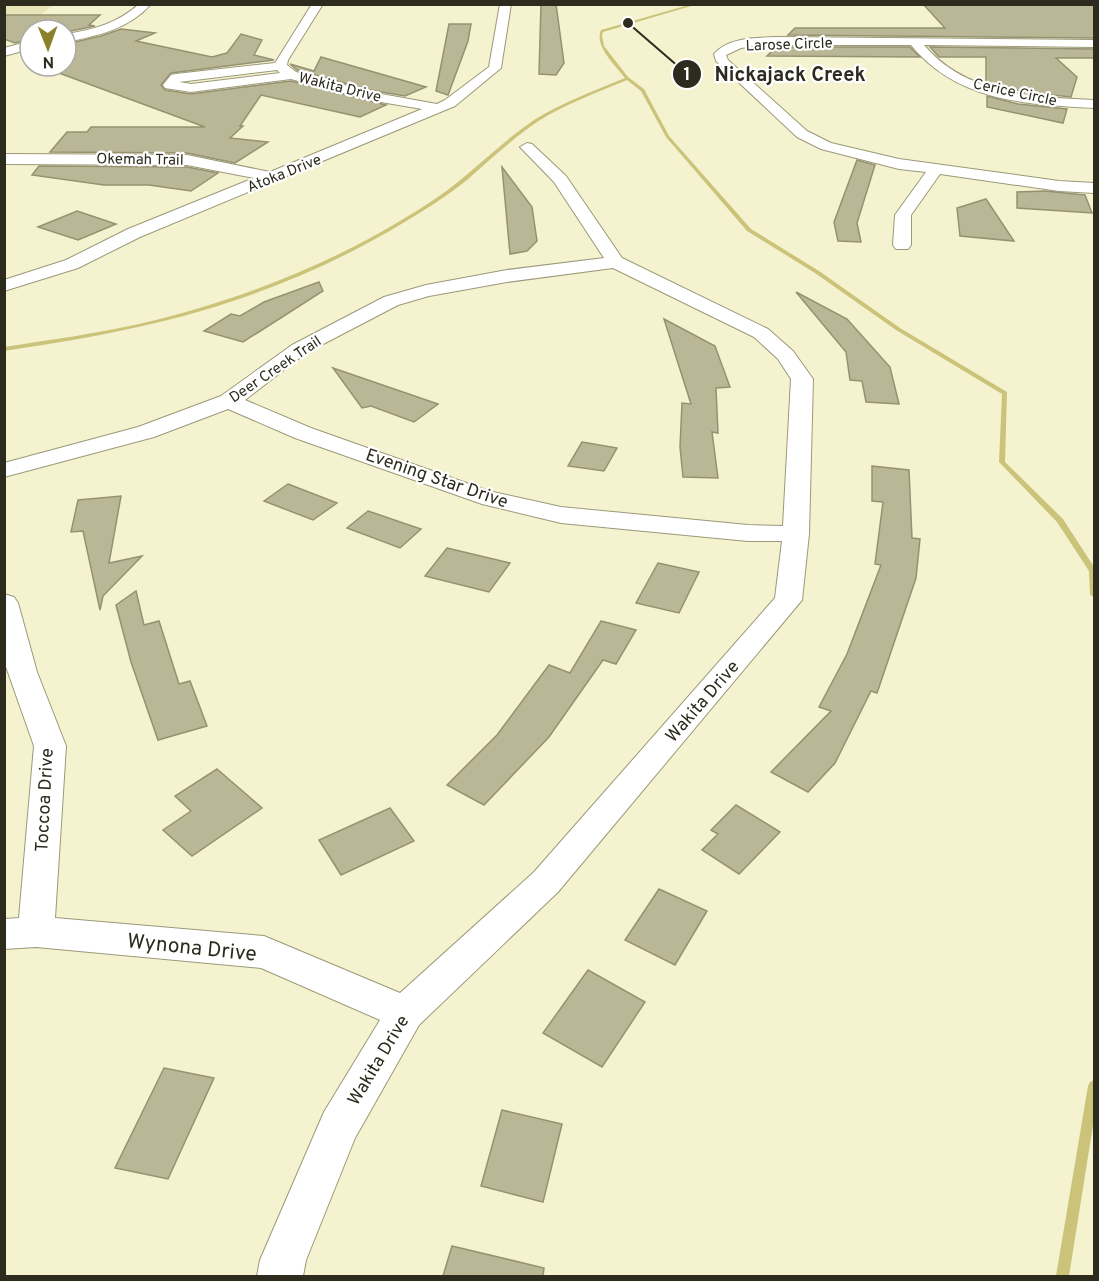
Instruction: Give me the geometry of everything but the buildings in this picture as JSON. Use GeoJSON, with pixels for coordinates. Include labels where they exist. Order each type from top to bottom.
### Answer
{"type":"FeatureCollection","features":[{"type":"Feature","properties":{"kind":"street"},"geometry":{"type":"LineString","coordinates":[[78,36],[108,30],[130,19],[146,4]]}},
{"type":"Feature","properties":{"kind":"street","name":"Wakita Drive"},"geometry":{"type":"LineString","coordinates":[[318,4],[280,66],[291,75],[369,96],[438,108]]}},
{"type":"Feature","properties":{"kind":"street","name":"Atoka Drive"},"geometry":{"type":"LineString","coordinates":[[4,286],[72,264],[134,233],[438,108],[470,90],[495,68],[506,4]]}},
{"type":"Feature","properties":{"kind":"street","name":"Larose Circle"},"geometry":{"type":"LineString","coordinates":[[1095,43],[777,41],[748,43],[726,48],[720,54],[722,61],[802,134],[826,146],[862,156],[935,170],[1059,186],[1095,188]]}},
{"type":"Feature","properties":{"kind":"street","name":"Cerice Circle"},"geometry":{"type":"LineString","coordinates":[[915,43],[921,52],[942,71],[979,87],[1022,97],[1095,104]]}},
{"type":"Feature","properties":{"kind":"street"},"geometry":{"type":"LineString","coordinates":[[280,66],[176,78],[170,86],[191,88],[291,75]]}},
{"type":"Feature","properties":{"kind":"street","name":"Wakita Drive"},"geometry":{"type":"LineString","coordinates":[[280,1276],[283,1260],[339,1126],[405,1013],[546,882],[788,600],[796,534],[802,379],[786,355],[761,333],[616,262],[560,179],[527,147]]}},
{"type":"Feature","properties":{"kind":"street","name":"Okemah Trail"},"geometry":{"type":"LineString","coordinates":[[4,159],[187,160],[273,177]]}},
{"type":"Feature","properties":{"kind":"street"},"geometry":{"type":"LineString","coordinates":[[902,245],[903,216],[935,170]]}},
{"type":"Feature","properties":{"kind":"street","name":"Deer Creek Trail"},"geometry":{"type":"LineString","coordinates":[[4,470],[146,432],[229,402],[299,349],[391,301],[426,291],[507,276],[616,262]]}},
{"type":"Feature","properties":{"kind":"street","name":"Evening Star Drive"},"geometry":{"type":"LineString","coordinates":[[229,402],[303,433],[482,497],[561,515],[748,533],[796,534]]}},
{"type":"Feature","properties":{"kind":"street","name":"Toccoa Drive"},"geometry":{"type":"LineString","coordinates":[[4,603],[22,672],[50,746],[20,933]]}},
{"type":"Feature","properties":{"kind":"street","name":"Wynona Drive"},"geometry":{"type":"LineString","coordinates":[[20,933],[264,952],[405,1013]]}},
{"type":"Feature","properties":{"kind":"shaded area"},"geometry":{"type":"Polygon","coordinates":[[[5,5],[54,5],[36,18],[18,18],[17,31],[5,31],[5,5]]]}},
{"type":"Feature","properties":{"kind":"waterway"},"geometry":{"type":"LineString","coordinates":[[627,78],[602,46],[600,36],[602,31],[697,4]]}},
{"type":"Feature","properties":{"kind":"waterway"},"geometry":{"type":"LineString","coordinates":[[4,349],[103,333],[178,316],[288,279],[358,246],[431,204],[516,135],[549,113],[578,98],[627,78]]}},
{"type":"Feature","properties":{"kind":"waterway"},"geometry":{"type":"LineString","coordinates":[[627,78],[643,90],[667,136],[749,230],[817,272],[898,329],[1005,393],[1002,462],[1060,521],[1093,571],[1094,595]]}},
{"type":"Feature","properties":{"kind":"waterway"},"geometry":{"type":"LineString","coordinates":[[1062,1276],[1094,1086]]}},
{"type":"Feature","properties":{"kind":"place","name":"Nickajack Creek"},"geometry":{"type":"Point","coordinates":[628,23]}}]}
